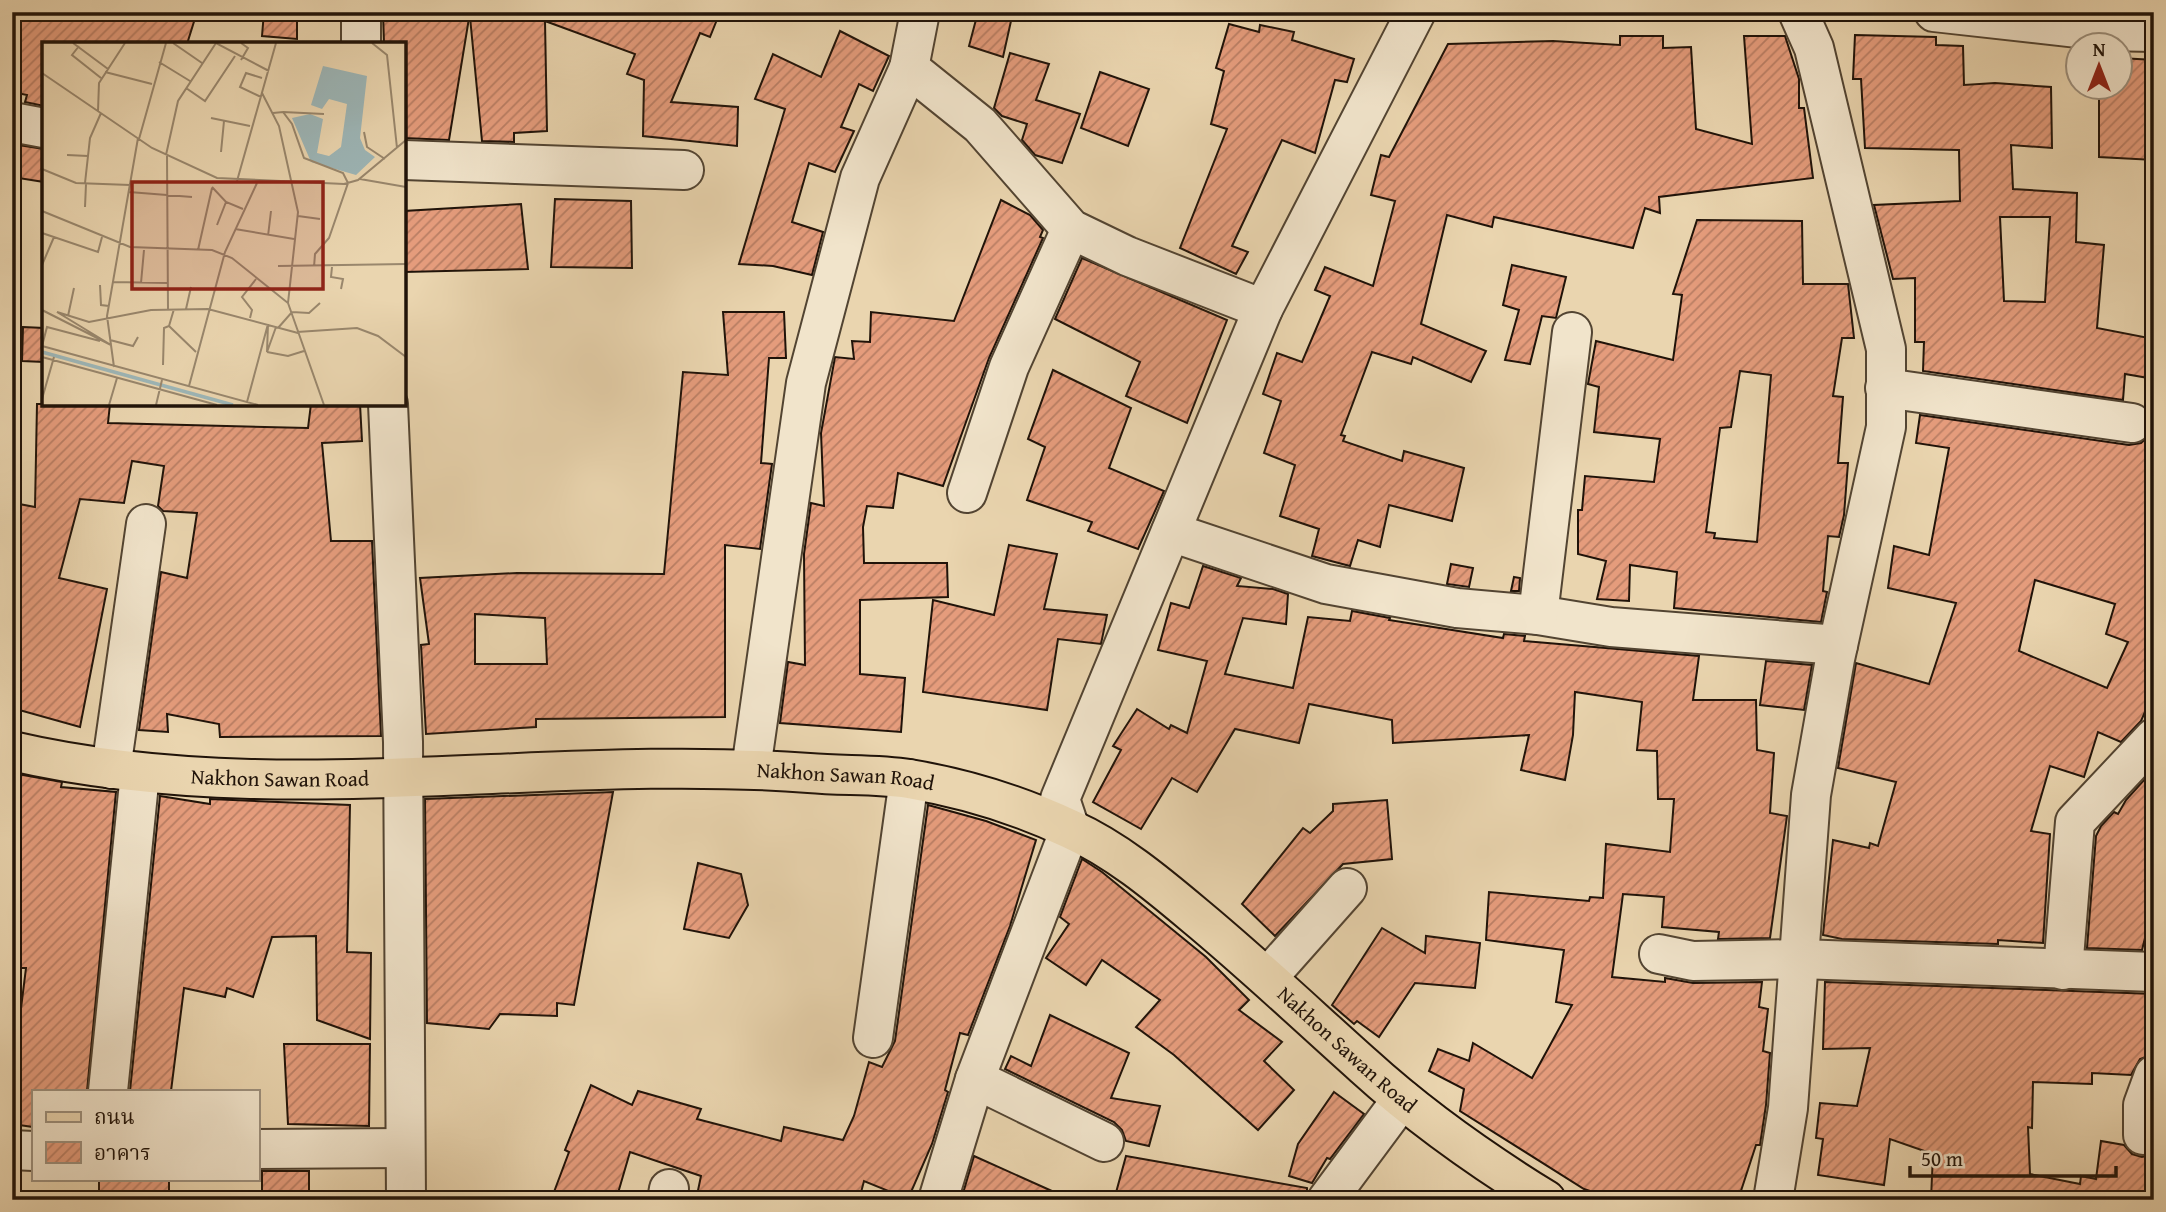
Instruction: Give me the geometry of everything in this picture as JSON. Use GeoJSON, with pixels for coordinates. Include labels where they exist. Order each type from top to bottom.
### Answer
{"type":"FeatureCollection","features":[{"type":"Feature","properties":{"kind":"main road","name":"Nakhon Sawan Road"},"geometry":{"type":"LineString","coordinates":[[12,751],[126,771],[290,780],[664,767],[751,769],[909,779],[994,800],[1070,829],[1130,865],[1268,977],[1402,1099],[1482,1160],[1546,1200]]}},
{"type":"Feature","properties":{"kind":"street"},"geometry":{"type":"LineString","coordinates":[[361,12],[361,42]]}},
{"type":"Feature","properties":{"kind":"street"},"geometry":{"type":"LineString","coordinates":[[751,769],[806,383],[860,178],[909,68],[920,12]]}},
{"type":"Feature","properties":{"kind":"street"},"geometry":{"type":"LineString","coordinates":[[1773,1200],[1788,1108],[1811,795],[1838,645],[1886,427],[1886,349],[1863,241],[1814,48],[1798,12]]}},
{"type":"Feature","properties":{"kind":"street"},"geometry":{"type":"LineString","coordinates":[[1934,12],[2104,31],[2154,32]]}},
{"type":"Feature","properties":{"kind":"street"},"geometry":{"type":"LineString","coordinates":[[937,1200],[975,1079],[1070,829],[1060,799],[1263,309],[1421,13]]}},
{"type":"Feature","properties":{"kind":"street"},"geometry":{"type":"LineString","coordinates":[[909,68],[980,125],[1071,229],[1128,256],[1263,309]]}},
{"type":"Feature","properties":{"kind":"street"},"geometry":{"type":"LineString","coordinates":[[12,122],[42,128]]}},
{"type":"Feature","properties":{"kind":"street"},"geometry":{"type":"LineString","coordinates":[[406,160],[684,170]]}},
{"type":"Feature","properties":{"kind":"street"},"geometry":{"type":"LineString","coordinates":[[967,493],[1009,367],[1071,229]]}},
{"type":"Feature","properties":{"kind":"street"},"geometry":{"type":"LineString","coordinates":[[1538,615],[1572,332]]}},
{"type":"Feature","properties":{"kind":"street"},"geometry":{"type":"LineString","coordinates":[[1885,388],[2132,424]]}},
{"type":"Feature","properties":{"kind":"street"},"geometry":{"type":"LineString","coordinates":[[388,406],[402,776],[406,1200]]}},
{"type":"Feature","properties":{"kind":"street"},"geometry":{"type":"LineString","coordinates":[[108,1090],[126,771],[146,524]]}},
{"type":"Feature","properties":{"kind":"street"},"geometry":{"type":"LineString","coordinates":[[1171,532],[1326,584],[1457,608],[1538,615],[1611,627],[1838,645]]}},
{"type":"Feature","properties":{"kind":"street"},"geometry":{"type":"LineString","coordinates":[[2063,970],[2075,822],[2154,738]]}},
{"type":"Feature","properties":{"kind":"street"},"geometry":{"type":"LineString","coordinates":[[873,1038],[909,779]]}},
{"type":"Feature","properties":{"kind":"street"},"geometry":{"type":"LineString","coordinates":[[1268,977],[1347,888]]}},
{"type":"Feature","properties":{"kind":"street"},"geometry":{"type":"LineString","coordinates":[[1659,954],[1693,961],[1800,959],[2154,971]]}},
{"type":"Feature","properties":{"kind":"street"},"geometry":{"type":"LineString","coordinates":[[2143,1135],[2143,1105],[2154,1074]]}},
{"type":"Feature","properties":{"kind":"street"},"geometry":{"type":"LineString","coordinates":[[975,1079],[1104,1142]]}},
{"type":"Feature","properties":{"kind":"street"},"geometry":{"type":"LineString","coordinates":[[1327,1200],[1402,1099]]}},
{"type":"Feature","properties":{"kind":"street"},"geometry":{"type":"LineString","coordinates":[[259,1149],[405,1148]]}},
{"type":"Feature","properties":{"kind":"street"},"geometry":{"type":"LineString","coordinates":[[12,1150],[32,1151]]}},
{"type":"Feature","properties":{"kind":"building"},"geometry":{"type":"Polygon","coordinates":[[[12,12],[197,12],[188,42],[42,42],[42,106],[25,102],[27,95],[12,92],[12,12]]]}},
{"type":"Feature","properties":{"kind":"building"},"geometry":{"type":"Polygon","coordinates":[[[264,12],[297,15],[297,39],[262,36],[264,12]]]}},
{"type":"Feature","properties":{"kind":"building"},"geometry":{"type":"Polygon","coordinates":[[[383,12],[470,12],[449,140],[406,138],[406,42],[384,42],[383,12]]]}},
{"type":"Feature","properties":{"kind":"building"},"geometry":{"type":"Polygon","coordinates":[[[529,12],[720,12],[710,37],[700,33],[671,102],[738,107],[737,146],[643,136],[644,80],[627,74],[635,54],[545,21],[547,131],[514,133],[514,142],[482,141],[470,17],[532,16],[529,12]]]}},
{"type":"Feature","properties":{"kind":"building"},"geometry":{"type":"Polygon","coordinates":[[[978,12],[1013,12],[1003,57],[969,46],[978,12]]]}},
{"type":"Feature","properties":{"kind":"building"},"geometry":{"type":"Polygon","coordinates":[[[1229,24],[1259,32],[1260,25],[1294,32],[1292,40],[1354,59],[1347,82],[1335,80],[1315,153],[1282,140],[1232,246],[1248,252],[1236,274],[1180,248],[1227,129],[1211,124],[1224,71],[1216,68],[1229,24]]]}},
{"type":"Feature","properties":{"kind":"building"},"geometry":{"type":"Polygon","coordinates":[[[840,31],[889,56],[873,91],[859,84],[841,127],[854,131],[835,172],[809,163],[792,222],[823,232],[812,275],[773,266],[739,264],[785,109],[755,99],[773,54],[821,77],[840,31]]]}},
{"type":"Feature","properties":{"kind":"building"},"geometry":{"type":"Polygon","coordinates":[[[1855,35],[1936,37],[1936,45],[1963,46],[1964,85],[1995,83],[2051,87],[2052,148],[2011,145],[2013,189],[2077,193],[2076,242],[2104,245],[2097,328],[2154,339],[2154,379],[2125,374],[2123,400],[1923,371],[1924,342],[1915,342],[1915,278],[1893,279],[1874,205],[1960,201],[1959,150],[1865,148],[1861,79],[1853,79],[1855,35]],[[2000,217],[2004,301],[2045,302],[2050,217],[2000,217]]]}},
{"type":"Feature","properties":{"kind":"building"},"geometry":{"type":"Polygon","coordinates":[[[1620,36],[1663,36],[1663,48],[1691,47],[1696,129],[1752,144],[1744,36],[1785,36],[1799,79],[1799,108],[1804,108],[1813,178],[1659,197],[1660,213],[1645,208],[1633,248],[1494,217],[1492,227],[1447,215],[1421,324],[1486,351],[1471,382],[1413,357],[1411,364],[1372,352],[1341,435],[1345,436],[1343,441],[1402,461],[1404,451],[1464,468],[1452,521],[1389,505],[1380,547],[1358,540],[1350,566],[1312,556],[1319,529],[1280,516],[1295,465],[1264,453],[1281,401],[1263,394],[1277,353],[1302,362],[1330,296],[1315,290],[1325,267],[1373,286],[1395,201],[1371,195],[1381,155],[1389,157],[1448,44],[1553,41],[1620,45],[1620,36]]]}},
{"type":"Feature","properties":{"kind":"building"},"geometry":{"type":"Polygon","coordinates":[[[1010,53],[1049,64],[1036,100],[1080,114],[1062,163],[1035,155],[1022,140],[1027,124],[1002,116],[994,108],[1010,53]]]}},
{"type":"Feature","properties":{"kind":"building"},"geometry":{"type":"Polygon","coordinates":[[[2134,59],[2154,60],[2154,160],[2099,157],[2099,102],[2134,102],[2134,59]]]}},
{"type":"Feature","properties":{"kind":"building"},"geometry":{"type":"Polygon","coordinates":[[[1100,72],[1149,89],[1128,146],[1081,128],[1100,72]]]}},
{"type":"Feature","properties":{"kind":"building"},"geometry":{"type":"Polygon","coordinates":[[[12,144],[42,149],[42,182],[12,177],[12,144]]]}},
{"type":"Feature","properties":{"kind":"building"},"geometry":{"type":"Polygon","coordinates":[[[555,199],[631,201],[632,268],[551,267],[555,199]]]}},
{"type":"Feature","properties":{"kind":"building"},"geometry":{"type":"Polygon","coordinates":[[[1001,200],[1030,215],[1043,230],[1040,237],[1043,238],[989,358],[943,486],[898,473],[893,508],[867,506],[863,527],[864,563],[947,563],[948,597],[860,600],[860,674],[905,678],[901,732],[780,723],[788,662],[805,665],[804,554],[811,503],[824,506],[821,433],[835,357],[854,359],[852,341],[870,342],[871,312],[954,321],[1001,200]]]}},
{"type":"Feature","properties":{"kind":"building"},"geometry":{"type":"Polygon","coordinates":[[[521,204],[528,269],[406,272],[406,211],[521,204]]]}},
{"type":"Feature","properties":{"kind":"building"},"geometry":{"type":"Polygon","coordinates":[[[1697,220],[1802,221],[1803,284],[1848,284],[1854,338],[1842,338],[1833,396],[1843,397],[1838,463],[1848,463],[1844,515],[1839,537],[1828,536],[1823,591],[1827,592],[1821,622],[1674,608],[1677,572],[1630,565],[1629,601],[1597,599],[1606,561],[1578,554],[1578,510],[1582,510],[1585,476],[1654,482],[1660,439],[1594,432],[1599,387],[1588,384],[1596,341],[1673,360],[1682,295],[1673,294],[1697,220]],[[1740,371],[1731,427],[1720,428],[1706,532],[1715,533],[1714,538],[1757,542],[1771,375],[1740,371]]]}},
{"type":"Feature","properties":{"kind":"building"},"geometry":{"type":"Polygon","coordinates":[[[1082,258],[1227,320],[1187,423],[1126,396],[1140,362],[1055,319],[1082,258]]]}},
{"type":"Feature","properties":{"kind":"building"},"geometry":{"type":"Polygon","coordinates":[[[1512,265],[1566,277],[1556,318],[1542,316],[1530,364],[1505,360],[1519,310],[1503,305],[1512,265]]]}},
{"type":"Feature","properties":{"kind":"building"},"geometry":{"type":"Polygon","coordinates":[[[723,312],[784,312],[786,358],[769,358],[761,463],[772,464],[760,549],[725,545],[725,717],[536,719],[536,727],[426,734],[421,645],[429,644],[420,578],[517,573],[664,574],[683,372],[728,375],[723,312]],[[475,614],[475,664],[547,664],[545,618],[475,614]]]}},
{"type":"Feature","properties":{"kind":"building"},"geometry":{"type":"Polygon","coordinates":[[[23,327],[42,328],[42,362],[22,361],[23,327]]]}},
{"type":"Feature","properties":{"kind":"building"},"geometry":{"type":"Polygon","coordinates":[[[1053,370],[1131,408],[1109,468],[1164,491],[1138,549],[1088,531],[1092,522],[1027,500],[1045,447],[1028,439],[1053,370]]]}},
{"type":"Feature","properties":{"kind":"building"},"geometry":{"type":"Polygon","coordinates":[[[37,404],[110,406],[108,423],[308,428],[311,406],[360,406],[362,441],[322,443],[331,541],[372,541],[381,736],[220,737],[219,724],[167,714],[168,732],[139,730],[161,572],[187,578],[197,513],[163,511],[158,506],[164,466],[132,461],[124,503],[80,499],[59,578],[107,589],[80,727],[12,708],[12,541],[19,504],[35,507],[37,404]]]}},
{"type":"Feature","properties":{"kind":"building"},"geometry":{"type":"Polygon","coordinates":[[[1920,415],[2129,445],[2141,443],[2154,431],[2154,708],[2148,705],[2141,721],[2121,742],[2098,732],[2084,777],[2050,766],[2031,831],[2050,834],[2043,943],[1998,940],[1998,944],[1842,939],[1823,935],[1833,840],[1869,848],[1870,843],[1878,846],[1896,782],[1838,768],[1856,663],[1929,684],[1956,603],[1888,588],[1894,546],[1929,555],[1949,448],[1916,443],[1920,415]],[[2035,580],[2019,651],[2107,688],[2128,642],[2106,634],[2115,604],[2035,580]]]}},
{"type":"Feature","properties":{"kind":"building"},"geometry":{"type":"Polygon","coordinates":[[[1009,545],[1057,554],[1044,609],[1107,615],[1101,644],[1058,639],[1047,710],[923,692],[933,600],[994,615],[1009,545]]]}},
{"type":"Feature","properties":{"kind":"building"},"geometry":{"type":"Polygon","coordinates":[[[1451,564],[1473,568],[1469,587],[1447,584],[1451,564]]]}},
{"type":"Feature","properties":{"kind":"building"},"geometry":{"type":"Polygon","coordinates":[[[1203,566],[1241,578],[1237,586],[1273,589],[1288,594],[1286,624],[1243,618],[1225,674],[1293,688],[1308,617],[1350,621],[1352,611],[1390,618],[1389,620],[1503,638],[1504,634],[1525,636],[1524,641],[1699,656],[1693,700],[1756,700],[1757,750],[1774,753],[1770,813],[1787,816],[1770,938],[1718,939],[1719,932],[1662,927],[1664,897],[1623,894],[1612,977],[1665,982],[1665,978],[1693,983],[1762,982],[1759,1007],[1768,1009],[1763,1051],[1770,1053],[1766,1105],[1760,1145],[1756,1145],[1738,1200],[1617,1200],[1584,1189],[1460,1111],[1464,1089],[1429,1071],[1438,1049],[1469,1061],[1473,1043],[1532,1078],[1572,1005],[1556,1002],[1564,950],[1486,940],[1489,892],[1589,901],[1590,897],[1603,898],[1606,844],[1670,852],[1674,799],[1658,799],[1657,751],[1637,750],[1642,702],[1575,692],[1573,735],[1565,780],[1521,770],[1529,735],[1393,743],[1392,720],[1309,704],[1299,743],[1235,729],[1197,792],[1172,778],[1141,829],[1093,802],[1121,750],[1113,746],[1137,709],[1169,729],[1171,725],[1187,733],[1207,661],[1158,650],[1171,603],[1189,608],[1203,566]]]}},
{"type":"Feature","properties":{"kind":"building"},"geometry":{"type":"Polygon","coordinates":[[[1514,577],[1520,578],[1519,591],[1511,591],[1514,577]]]}},
{"type":"Feature","properties":{"kind":"building"},"geometry":{"type":"Polygon","coordinates":[[[1766,661],[1812,665],[1804,710],[1760,705],[1766,661]]]}},
{"type":"Feature","properties":{"kind":"building"},"geometry":{"type":"Polygon","coordinates":[[[12,773],[62,782],[61,787],[116,792],[87,1090],[32,1090],[32,1127],[12,1124],[12,1081],[26,968],[12,968],[12,773]]]}},
{"type":"Feature","properties":{"kind":"building"},"geometry":{"type":"Polygon","coordinates":[[[2144,780],[2154,785],[2154,902],[2142,950],[2087,948],[2096,836],[2101,826],[2114,812],[2118,814],[2126,800],[2144,780]]]}},
{"type":"Feature","properties":{"kind":"building"},"geometry":{"type":"Polygon","coordinates":[[[613,792],[574,1005],[557,1003],[557,1016],[500,1014],[489,1029],[427,1023],[425,799],[613,792]]]}},
{"type":"Feature","properties":{"kind":"building"},"geometry":{"type":"Polygon","coordinates":[[[160,796],[210,804],[210,799],[350,805],[347,952],[371,953],[370,1039],[317,1020],[316,936],[272,937],[253,997],[227,988],[225,997],[184,988],[171,1090],[130,1090],[160,796]]]}},
{"type":"Feature","properties":{"kind":"building"},"geometry":{"type":"Polygon","coordinates":[[[1387,800],[1392,859],[1343,864],[1275,936],[1242,904],[1303,828],[1310,833],[1333,811],[1333,804],[1387,800]]]}},
{"type":"Feature","properties":{"kind":"building"},"geometry":{"type":"Polygon","coordinates":[[[928,805],[986,821],[1036,840],[1010,926],[968,1035],[960,1033],[945,1090],[948,1092],[932,1144],[908,1199],[864,1181],[859,1200],[696,1200],[701,1176],[630,1152],[616,1200],[551,1200],[569,1152],[565,1150],[591,1085],[632,1105],[638,1091],[701,1109],[697,1119],[781,1141],[784,1127],[843,1140],[854,1116],[869,1062],[882,1067],[895,1041],[928,805]]]}},
{"type":"Feature","properties":{"kind":"building"},"geometry":{"type":"Polygon","coordinates":[[[1082,859],[1102,872],[1206,957],[1249,1000],[1239,1010],[1282,1042],[1264,1061],[1294,1090],[1258,1130],[1174,1055],[1136,1027],[1160,1000],[1102,960],[1086,985],[1046,958],[1069,924],[1060,917],[1082,859]]]}},
{"type":"Feature","properties":{"kind":"building"},"geometry":{"type":"Polygon","coordinates":[[[698,863],[741,874],[748,905],[729,938],[684,929],[698,863]]]}},
{"type":"Feature","properties":{"kind":"building"},"geometry":{"type":"Polygon","coordinates":[[[1382,928],[1425,953],[1426,936],[1480,943],[1475,988],[1415,983],[1379,1037],[1357,1021],[1354,1024],[1332,1005],[1382,928]]]}},
{"type":"Feature","properties":{"kind":"building"},"geometry":{"type":"Polygon","coordinates":[[[1825,982],[2154,994],[2154,1054],[2140,1059],[2131,1075],[2092,1073],[2092,1084],[2033,1082],[2032,1128],[2028,1127],[2030,1174],[2080,1184],[2081,1176],[2096,1179],[2101,1141],[2124,1145],[2132,1154],[2142,1157],[2154,1154],[2154,1200],[1931,1199],[1933,1154],[1890,1139],[1884,1185],[1818,1175],[1823,1139],[1816,1138],[1820,1103],[1857,1106],[1870,1048],[1823,1049],[1825,982]]]}},
{"type":"Feature","properties":{"kind":"building"},"geometry":{"type":"Polygon","coordinates":[[[1050,1015],[1129,1053],[1111,1098],[1160,1106],[1149,1146],[1126,1141],[1122,1130],[1114,1122],[1005,1069],[1011,1056],[1031,1066],[1050,1015]]]}},
{"type":"Feature","properties":{"kind":"building"},"geometry":{"type":"Polygon","coordinates":[[[284,1044],[370,1044],[369,1126],[288,1124],[284,1044]]]}},
{"type":"Feature","properties":{"kind":"building"},"geometry":{"type":"Polygon","coordinates":[[[1334,1092],[1364,1114],[1330,1159],[1327,1158],[1312,1183],[1289,1176],[1298,1144],[1334,1092]]]}},
{"type":"Feature","properties":{"kind":"building"},"geometry":{"type":"Polygon","coordinates":[[[974,1156],[1072,1200],[961,1200],[974,1156]]]}},
{"type":"Feature","properties":{"kind":"building"},"geometry":{"type":"Polygon","coordinates":[[[1126,1156],[1307,1188],[1306,1200],[1114,1200],[1126,1156]]]}},
{"type":"Feature","properties":{"kind":"building"},"geometry":{"type":"Polygon","coordinates":[[[262,1171],[309,1171],[309,1200],[262,1200],[262,1171]]]}},
{"type":"Feature","properties":{"kind":"building"},"geometry":{"type":"Polygon","coordinates":[[[169,1180],[169,1200],[99,1200],[99,1181],[169,1180]]]}}]}
